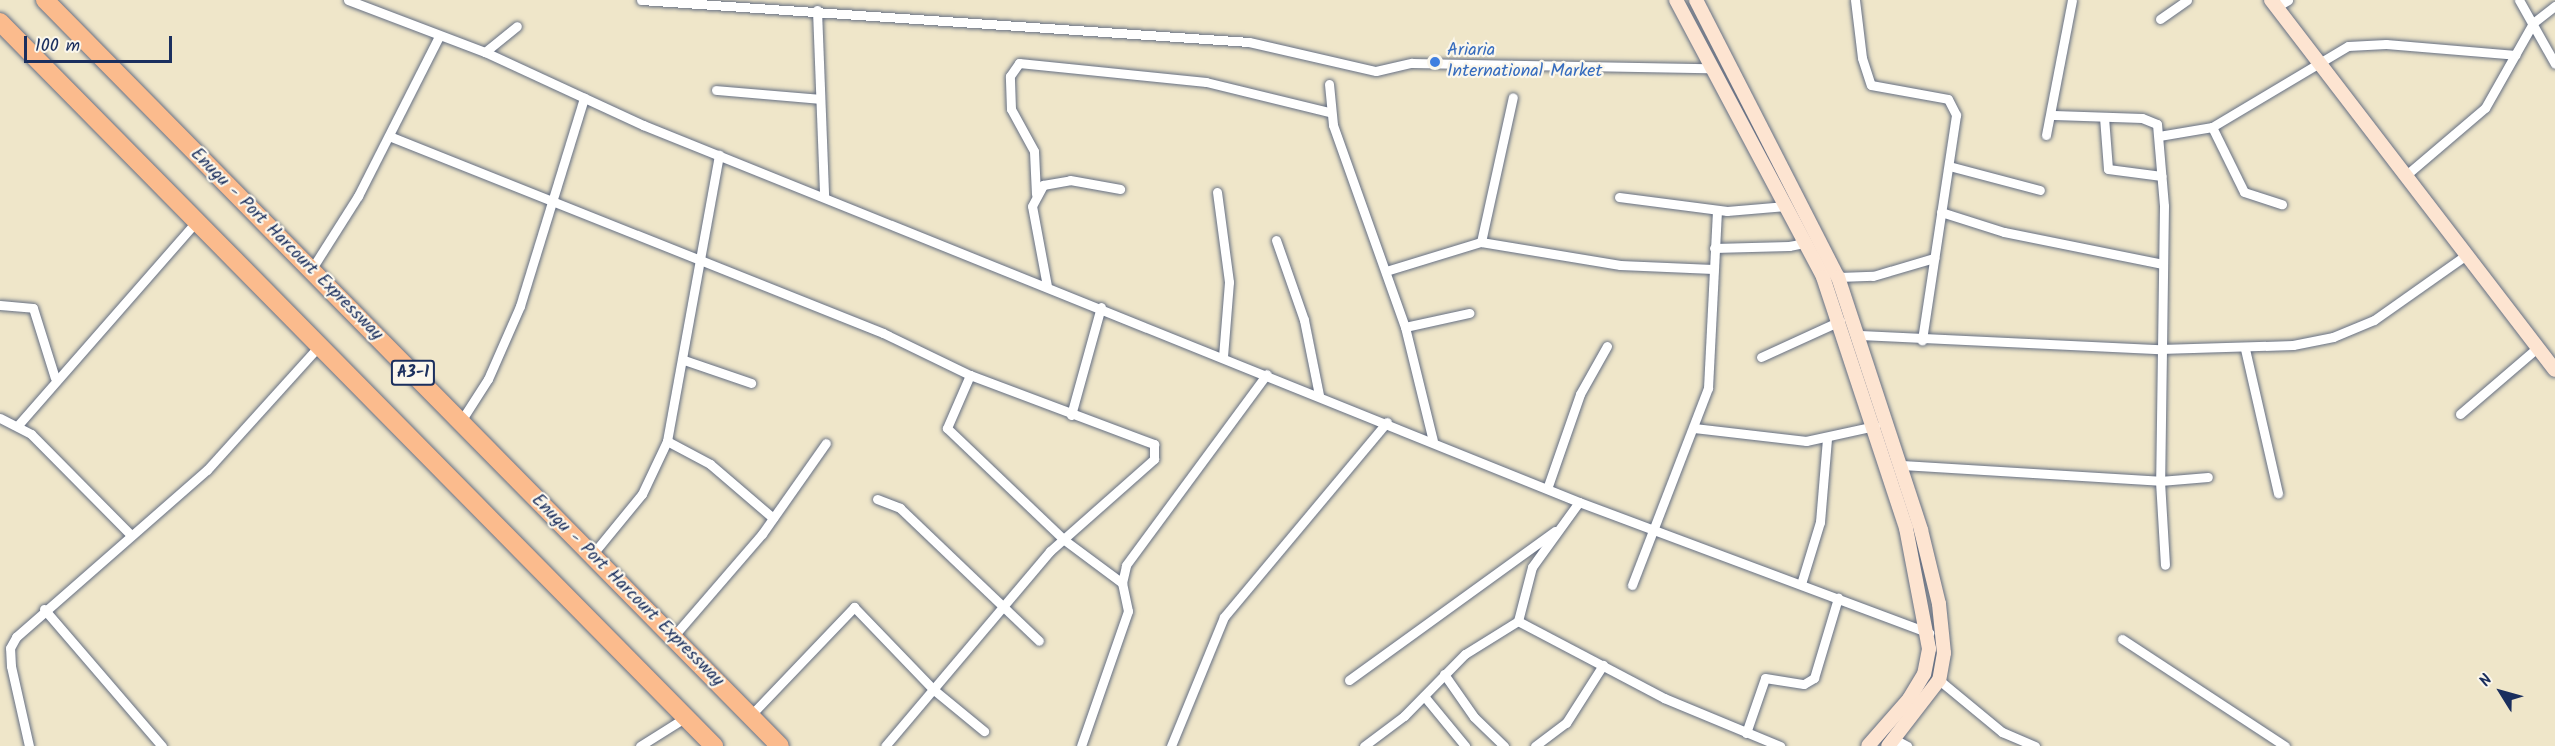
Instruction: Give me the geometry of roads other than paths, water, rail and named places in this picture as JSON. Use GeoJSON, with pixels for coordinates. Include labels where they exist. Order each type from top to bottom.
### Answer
{"type":"FeatureCollection","features":[{"type":"Feature","properties":{"kind":"highway","name":"Enugu - Port Harcourt Expressway"},"geometry":{"type":"LineString","coordinates":[[45,0],[780,746]]}},
{"type":"Feature","properties":{"kind":"highway","name":"A3-1"},"geometry":{"type":"LineString","coordinates":[[0,22],[198,220],[714,746]]}},
{"type":"Feature","properties":{"kind":"main road"},"geometry":{"type":"LineString","coordinates":[[1676,0],[1708,68],[1801,235],[1840,321],[1875,426],[1929,633],[1924,674],[1868,746]]}},
{"type":"Feature","properties":{"kind":"main road"},"geometry":{"type":"LineString","coordinates":[[1696,0],[1838,277],[1860,334],[1902,465],[1940,604],[1945,636],[1939,680],[1896,744]]}},
{"type":"Feature","properties":{"kind":"main road"},"geometry":{"type":"LineString","coordinates":[[2279,2],[2317,65],[2555,370]]}},
{"type":"Feature","properties":{"kind":"street"},"geometry":{"type":"LineString","coordinates":[[348,0],[485,52],[584,98],[719,155],[1548,486],[1579,502],[1929,633]]}},
{"type":"Feature","properties":{"kind":"street"},"geometry":{"type":"LineString","coordinates":[[641,0],[817,10],[1249,42],[1376,71],[1412,63],[1708,68]]}},
{"type":"Feature","properties":{"kind":"street"},"geometry":{"type":"LineString","coordinates":[[1855,0],[1862,58],[1871,85],[1954,104],[1949,166],[1922,340]]}},
{"type":"Feature","properties":{"kind":"street"},"geometry":{"type":"LineString","coordinates":[[2046,135],[2054,115],[2072,0]]}},
{"type":"Feature","properties":{"kind":"street"},"geometry":{"type":"LineString","coordinates":[[2160,19],[2187,0]]}},
{"type":"Feature","properties":{"kind":"street"},"geometry":{"type":"LineString","coordinates":[[2518,0],[2555,64]]}},
{"type":"Feature","properties":{"kind":"street"},"geometry":{"type":"LineString","coordinates":[[2405,176],[2485,108],[2533,23],[2555,6]]}},
{"type":"Feature","properties":{"kind":"street"},"geometry":{"type":"LineString","coordinates":[[817,10],[824,196]]}},
{"type":"Feature","properties":{"kind":"street"},"geometry":{"type":"LineString","coordinates":[[485,52],[517,27]]}},
{"type":"Feature","properties":{"kind":"street"},"geometry":{"type":"LineString","coordinates":[[311,270],[389,136],[439,36]]}},
{"type":"Feature","properties":{"kind":"street"},"geometry":{"type":"LineString","coordinates":[[2159,136],[2212,127],[2317,65],[2363,44],[2516,55]]}},
{"type":"Feature","properties":{"kind":"street"},"geometry":{"type":"LineString","coordinates":[[1047,286],[1033,222],[1036,194],[1034,151],[1011,109],[1010,76],[1019,63],[1206,82],[1329,112]]}},
{"type":"Feature","properties":{"kind":"street"},"geometry":{"type":"LineString","coordinates":[[1329,84],[1329,112],[1405,327],[1433,441]]}},
{"type":"Feature","properties":{"kind":"street"},"geometry":{"type":"LineString","coordinates":[[717,90],[820,99]]}},
{"type":"Feature","properties":{"kind":"street"},"geometry":{"type":"LineString","coordinates":[[1480,242],[1504,157],[1514,97]]}},
{"type":"Feature","properties":{"kind":"street"},"geometry":{"type":"LineString","coordinates":[[460,422],[488,379],[520,306],[549,201],[584,98]]}},
{"type":"Feature","properties":{"kind":"street"},"geometry":{"type":"LineString","coordinates":[[2054,115],[2151,119],[2159,136],[2163,264],[2160,349],[2160,481],[2165,565]]}},
{"type":"Feature","properties":{"kind":"street"},"geometry":{"type":"LineString","coordinates":[[2104,117],[2108,169],[2162,176]]}},
{"type":"Feature","properties":{"kind":"street"},"geometry":{"type":"LineString","coordinates":[[2212,127],[2244,192],[2282,204]]}},
{"type":"Feature","properties":{"kind":"street"},"geometry":{"type":"LineString","coordinates":[[389,136],[883,333],[970,375],[1071,415],[1147,440],[1157,450],[1154,459],[1063,539],[1001,606],[934,690],[885,746]]}},
{"type":"Feature","properties":{"kind":"street"},"geometry":{"type":"LineString","coordinates":[[592,555],[642,494],[667,441],[684,360],[698,260],[719,155]]}},
{"type":"Feature","properties":{"kind":"street"},"geometry":{"type":"LineString","coordinates":[[1949,166],[2040,190]]}},
{"type":"Feature","properties":{"kind":"street"},"geometry":{"type":"LineString","coordinates":[[1036,194],[1052,180],[1120,189]]}},
{"type":"Feature","properties":{"kind":"street"},"geometry":{"type":"LineString","coordinates":[[1217,192],[1229,282],[1223,356]]}},
{"type":"Feature","properties":{"kind":"street"},"geometry":{"type":"LineString","coordinates":[[1619,197],[1717,210],[1786,206]]}},
{"type":"Feature","properties":{"kind":"street"},"geometry":{"type":"LineString","coordinates":[[1632,585],[1708,388],[1717,210]]}},
{"type":"Feature","properties":{"kind":"street"},"geometry":{"type":"LineString","coordinates":[[1941,212],[2004,232],[2163,264]]}},
{"type":"Feature","properties":{"kind":"street"},"geometry":{"type":"LineString","coordinates":[[19,424],[55,378],[198,220]]}},
{"type":"Feature","properties":{"kind":"street"},"geometry":{"type":"LineString","coordinates":[[1714,248],[1789,246],[1799,244],[1801,235]]}},
{"type":"Feature","properties":{"kind":"street"},"geometry":{"type":"LineString","coordinates":[[1276,240],[1304,320],[1319,395]]}},
{"type":"Feature","properties":{"kind":"street"},"geometry":{"type":"LineString","coordinates":[[1386,271],[1480,242],[1620,265],[1713,269]]}},
{"type":"Feature","properties":{"kind":"street"},"geometry":{"type":"LineString","coordinates":[[1860,334],[1922,340],[2160,349],[2245,349],[2333,338],[2374,320],[2466,255]]}},
{"type":"Feature","properties":{"kind":"street"},"geometry":{"type":"LineString","coordinates":[[1838,277],[1873,276],[1934,258]]}},
{"type":"Feature","properties":{"kind":"street"},"geometry":{"type":"LineString","coordinates":[[0,305],[33,308],[55,378]]}},
{"type":"Feature","properties":{"kind":"street"},"geometry":{"type":"LineString","coordinates":[[1071,415],[1101,307]]}},
{"type":"Feature","properties":{"kind":"street"},"geometry":{"type":"LineString","coordinates":[[1405,327],[1469,313]]}},
{"type":"Feature","properties":{"kind":"street"},"geometry":{"type":"LineString","coordinates":[[1761,357],[1840,321]]}},
{"type":"Feature","properties":{"kind":"street"},"geometry":{"type":"LineString","coordinates":[[29,746],[5,648],[44,609],[207,470],[320,345]]}},
{"type":"Feature","properties":{"kind":"street"},"geometry":{"type":"LineString","coordinates":[[1548,486],[1580,393],[1606,346]]}},
{"type":"Feature","properties":{"kind":"street"},"geometry":{"type":"LineString","coordinates":[[2460,414],[2537,348]]}},
{"type":"Feature","properties":{"kind":"street"},"geometry":{"type":"LineString","coordinates":[[2245,349],[2278,492]]}},
{"type":"Feature","properties":{"kind":"street"},"geometry":{"type":"LineString","coordinates":[[684,360],[751,383]]}},
{"type":"Feature","properties":{"kind":"street"},"geometry":{"type":"LineString","coordinates":[[1081,746],[1128,611],[1122,583],[1126,565],[1268,374]]}},
{"type":"Feature","properties":{"kind":"street"},"geometry":{"type":"LineString","coordinates":[[970,375],[947,428],[1063,539],[1122,583]]}},
{"type":"Feature","properties":{"kind":"street"},"geometry":{"type":"LineString","coordinates":[[0,418],[19,424],[81,479],[130,534]]}},
{"type":"Feature","properties":{"kind":"street"},"geometry":{"type":"LineString","coordinates":[[1172,746],[1224,618],[1386,422]]}},
{"type":"Feature","properties":{"kind":"street"},"geometry":{"type":"LineString","coordinates":[[1694,428],[1748,438],[1827,438],[1875,426]]}},
{"type":"Feature","properties":{"kind":"street"},"geometry":{"type":"LineString","coordinates":[[1802,584],[1820,522],[1827,438]]}},
{"type":"Feature","properties":{"kind":"street"},"geometry":{"type":"LineString","coordinates":[[667,441],[710,465],[773,518]]}},
{"type":"Feature","properties":{"kind":"street"},"geometry":{"type":"LineString","coordinates":[[673,637],[773,518],[826,443]]}},
{"type":"Feature","properties":{"kind":"street"},"geometry":{"type":"LineString","coordinates":[[1902,465],[2160,481],[2208,477]]}},
{"type":"Feature","properties":{"kind":"street"},"geometry":{"type":"LineString","coordinates":[[877,499],[900,508],[1040,641]]}},
{"type":"Feature","properties":{"kind":"street"},"geometry":{"type":"LineString","coordinates":[[1364,746],[1424,696],[1444,674],[1488,636],[1518,621],[1532,567],[1555,531],[1579,502]]}},
{"type":"Feature","properties":{"kind":"street"},"geometry":{"type":"LineString","coordinates":[[1349,680],[1555,531]]}},
{"type":"Feature","properties":{"kind":"street"},"geometry":{"type":"LineString","coordinates":[[1746,733],[1765,678],[1804,684],[1814,678],[1838,598]]}},
{"type":"Feature","properties":{"kind":"street"},"geometry":{"type":"LineString","coordinates":[[750,716],[854,607],[934,690],[984,731]]}},
{"type":"Feature","properties":{"kind":"street"},"geometry":{"type":"LineString","coordinates":[[44,609],[162,746]]}},
{"type":"Feature","properties":{"kind":"street"},"geometry":{"type":"LineString","coordinates":[[1518,621],[1603,665],[1746,733],[1780,746]]}},
{"type":"Feature","properties":{"kind":"street"},"geometry":{"type":"LineString","coordinates":[[2122,639],[2280,745]]}},
{"type":"Feature","properties":{"kind":"street"},"geometry":{"type":"LineString","coordinates":[[1536,746],[1566,723],[1603,665]]}},
{"type":"Feature","properties":{"kind":"street"},"geometry":{"type":"LineString","coordinates":[[1444,674],[1474,717],[1504,746]]}},
{"type":"Feature","properties":{"kind":"street"},"geometry":{"type":"LineString","coordinates":[[1939,680],[2002,732],[2035,746]]}},
{"type":"Feature","properties":{"kind":"street"},"geometry":{"type":"LineString","coordinates":[[1424,696],[1465,746]]}},
{"type":"Feature","properties":{"kind":"street"},"geometry":{"type":"LineString","coordinates":[[640,746],[686,717]]}},
{"type":"Feature","properties":{"kind":"place","name":"Ariaria International Market"},"geometry":{"type":"Point","coordinates":[1435,62]}}]}
